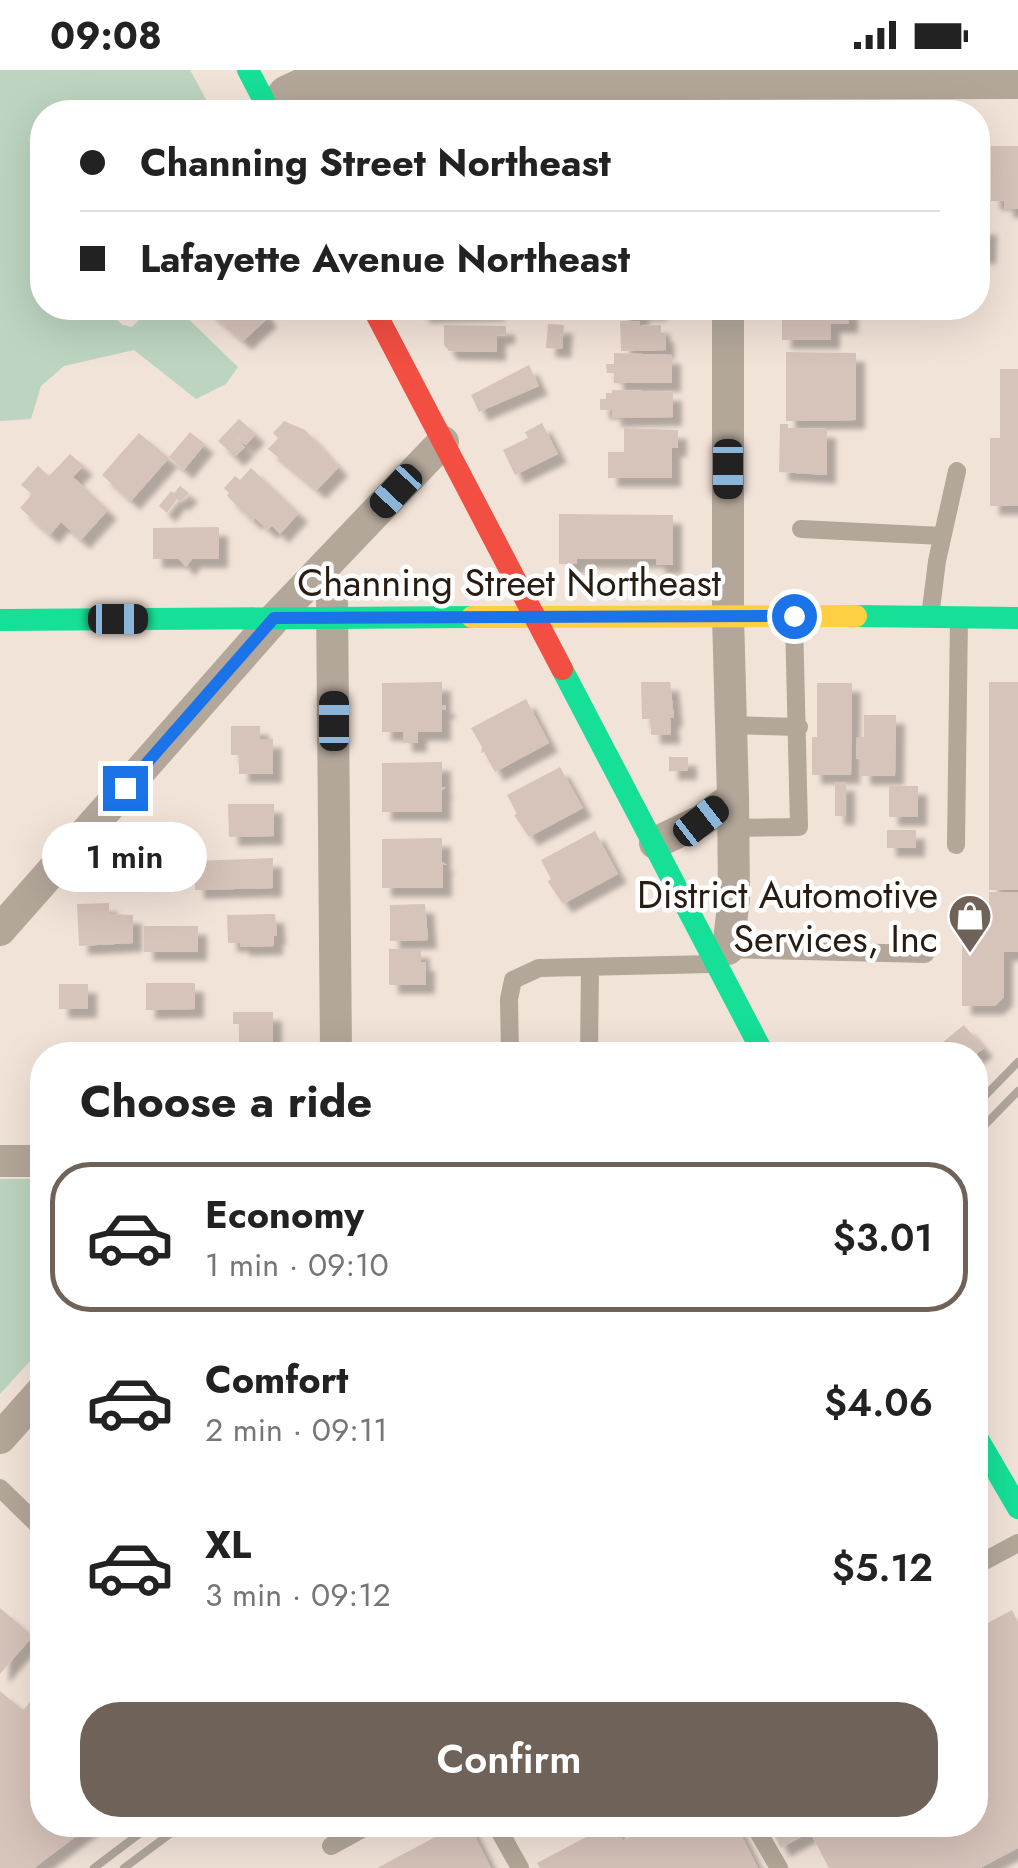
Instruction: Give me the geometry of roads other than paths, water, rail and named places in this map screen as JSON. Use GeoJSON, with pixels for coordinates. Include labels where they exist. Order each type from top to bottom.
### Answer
{"type":"FeatureCollection","features":[{"type":"Feature","properties":{"kind":"street"},"geometry":{"type":"LineString","coordinates":[[248,70],[264,100]]}},
{"type":"Feature","properties":{"kind":"street"},"geometry":{"type":"LineString","coordinates":[[279,100],[285,92],[300,85],[536,78],[728,89],[916,76],[1018,83]]}},
{"type":"Feature","properties":{"kind":"street"},"geometry":{"type":"LineString","coordinates":[[378,320],[655,843],[718,954],[758,1042]]}},
{"type":"Feature","properties":{"kind":"street"},"geometry":{"type":"LineString","coordinates":[[718,954],[734,898],[728,616],[728,320]]}},
{"type":"Feature","properties":{"kind":"street"},"geometry":{"type":"LineString","coordinates":[[0,930],[274,618],[443,442]]}},
{"type":"Feature","properties":{"kind":"street"},"geometry":{"type":"LineString","coordinates":[[331,561],[336,1042]]}},
{"type":"Feature","properties":{"kind":"street","name":"Channing Street Northeast"},"geometry":{"type":"LineString","coordinates":[[0,620],[1018,618]]}},
{"type":"Feature","properties":{"kind":"street"},"geometry":{"type":"LineString","coordinates":[[655,843],[701,821],[732,812]]}},
{"type":"Feature","properties":{"kind":"street"},"geometry":{"type":"LineString","coordinates":[[0,1161],[30,1161]]}},
{"type":"Feature","properties":{"kind":"street"},"geometry":{"type":"LineString","coordinates":[[0,1438],[30,1404]]}},
{"type":"Feature","properties":{"kind":"street"},"geometry":{"type":"LineString","coordinates":[[988,1456],[1018,1508]]}},
{"type":"Feature","properties":{"kind":"lane"},"geometry":{"type":"LineString","coordinates":[[930,618],[942,536],[957,471]]}},
{"type":"Feature","properties":{"kind":"lane"},"geometry":{"type":"LineString","coordinates":[[801,528],[942,536]]}},
{"type":"Feature","properties":{"kind":"lane"},"geometry":{"type":"LineString","coordinates":[[732,812],[799,827],[794,616]]}},
{"type":"Feature","properties":{"kind":"lane"},"geometry":{"type":"LineString","coordinates":[[956,845],[959,618]]}},
{"type":"Feature","properties":{"kind":"lane"},"geometry":{"type":"LineString","coordinates":[[731,725],[799,727]]}},
{"type":"Feature","properties":{"kind":"lane"},"geometry":{"type":"LineString","coordinates":[[510,1042],[513,980],[539,968],[718,954],[925,954]]}},
{"type":"Feature","properties":{"kind":"lane"},"geometry":{"type":"LineString","coordinates":[[589,1042],[590,967]]}},
{"type":"Feature","properties":{"kind":"lane"},"geometry":{"type":"LineString","coordinates":[[0,1488],[30,1517]]}},
{"type":"Feature","properties":{"kind":"lane"},"geometry":{"type":"LineString","coordinates":[[988,1559],[1018,1543]]}},
{"type":"Feature","properties":{"kind":"lane"},"geometry":{"type":"LineString","coordinates":[[332,1846],[347,1837]]}},
{"type":"Feature","properties":{"kind":"lane"},"geometry":{"type":"LineString","coordinates":[[503,1837],[520,1868]]}},
{"type":"Feature","properties":{"kind":"lane"},"geometry":{"type":"LineString","coordinates":[[761,1837],[779,1868]]}},
{"type":"Feature","properties":{"kind":"railway"},"geometry":{"type":"LineString","coordinates":[[988,1093],[1018,1062]]}},
{"type":"Feature","properties":{"kind":"railway"},"geometry":{"type":"LineString","coordinates":[[988,1122],[1018,1091]]}},
{"type":"Feature","properties":{"kind":"railway"},"geometry":{"type":"LineString","coordinates":[[94,1868],[135,1837]]}},
{"type":"Feature","properties":{"kind":"railway"},"geometry":{"type":"LineString","coordinates":[[124,1868],[166,1837]]}},
{"type":"Feature","properties":{"kind":"place","name":"District Automotive Services, Inc"},"geometry":{"type":"Point","coordinates":[970,954]}}]}
